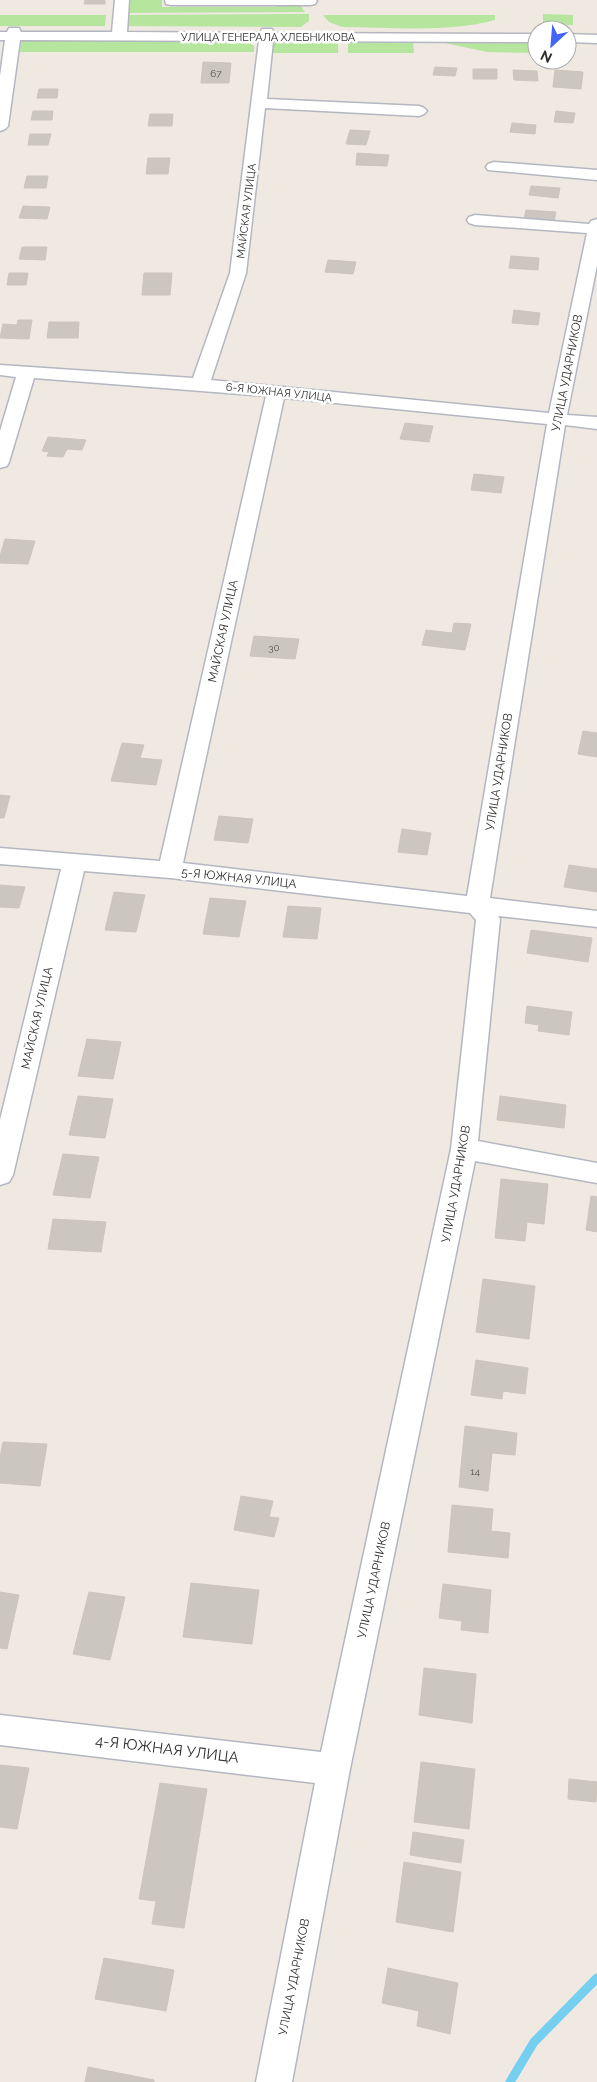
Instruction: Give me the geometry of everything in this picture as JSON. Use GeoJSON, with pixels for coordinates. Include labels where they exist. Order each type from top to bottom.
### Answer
{"type":"FeatureCollection","features":[{"type":"Feature","properties":{"kind":"street"},"geometry":{"type":"LineString","coordinates":[[119,34],[122,0]]}},
{"type":"Feature","properties":{"kind":"street"},"geometry":{"type":"LineString","coordinates":[[172,1],[310,0],[326,28]]}},
{"type":"Feature","properties":{"kind":"street","name":"УЛИЦА ГЕНЕРАЛА ХЛЕБНИКОВА"},"geometry":{"type":"LineString","coordinates":[[119,34],[207,37],[267,35],[326,28],[527,33]]}},
{"type":"Feature","properties":{"kind":"street","name":"УЛИЦА ГЕНЕРАЛА ХЛЕБНИКОВА"},"geometry":{"type":"LineString","coordinates":[[326,28],[527,38]]}},
{"type":"Feature","properties":{"kind":"street"},"geometry":{"type":"LineString","coordinates":[[0,126],[7,34]]}},
{"type":"Feature","properties":{"kind":"street","name":"УЛИЦА ГЕНЕРАЛА ХЛЕБНИКОВА"},"geometry":{"type":"LineString","coordinates":[[7,34],[267,35]]}},
{"type":"Feature","properties":{"kind":"street"},"geometry":{"type":"LineString","coordinates":[[577,34],[593,35]]}},
{"type":"Feature","properties":{"kind":"street","name":"МАЙСКАЯ УЛИЦА"},"geometry":{"type":"LineString","coordinates":[[200,384],[238,273],[267,35]]}},
{"type":"Feature","properties":{"kind":"street"},"geometry":{"type":"LineString","coordinates":[[577,37],[593,35]]}},
{"type":"Feature","properties":{"kind":"street"},"geometry":{"type":"LineString","coordinates":[[206,55],[207,37]]}},
{"type":"Feature","properties":{"kind":"street"},"geometry":{"type":"LineString","coordinates":[[259,102],[419,111]]}},
{"type":"Feature","properties":{"kind":"street"},"geometry":{"type":"LineString","coordinates":[[494,167],[597,175]]}},
{"type":"Feature","properties":{"kind":"street"},"geometry":{"type":"LineString","coordinates":[[475,220],[596,235]]}},
{"type":"Feature","properties":{"kind":"street","name":"УЛИЦА УДАРНИКОВ"},"geometry":{"type":"LineString","coordinates":[[274,2082],[334,1769],[464,1149],[488,919],[477,905],[557,419],[596,235]]}},
{"type":"Feature","properties":{"kind":"street","name":"6-Я ЮЖНАЯ УЛИЦА"},"geometry":{"type":"LineString","coordinates":[[0,370],[200,384],[597,423]]}},
{"type":"Feature","properties":{"kind":"street"},"geometry":{"type":"LineString","coordinates":[[0,462],[26,371]]}},
{"type":"Feature","properties":{"kind":"street","name":"МАЙСКАЯ УЛИЦА"},"geometry":{"type":"LineString","coordinates":[[170,870],[276,392]]}},
{"type":"Feature","properties":{"kind":"street","name":"5-Я ЮЖНАЯ УЛИЦА"},"geometry":{"type":"LineString","coordinates":[[0,856],[170,870],[597,919]]}},
{"type":"Feature","properties":{"kind":"street","name":"МАЙСКАЯ УЛИЦА"},"geometry":{"type":"LineString","coordinates":[[0,1175],[74,862]]}},
{"type":"Feature","properties":{"kind":"street"},"geometry":{"type":"LineString","coordinates":[[464,1149],[597,1173]]}},
{"type":"Feature","properties":{"kind":"street","name":"4-Я ЮЖНАЯ УЛИЦА"},"geometry":{"type":"LineString","coordinates":[[0,1730],[334,1769]]}},
{"type":"Feature","properties":{"kind":"green space"},"geometry":{"type":"Polygon","coordinates":[[[119,0],[162,0],[162,7],[276,7],[277,3],[299,3],[305,12],[118,13],[119,0]]]}},
{"type":"Feature","properties":{"kind":"green space"},"geometry":{"type":"Polygon","coordinates":[[[309,14],[309,21],[301,27],[117,26],[118,15],[309,14]]]}},
{"type":"Feature","properties":{"kind":"green space"},"geometry":{"type":"Polygon","coordinates":[[[543,14],[573,15],[573,20],[543,20],[543,14]]]}},
{"type":"Feature","properties":{"kind":"green space"},"geometry":{"type":"Polygon","coordinates":[[[0,15],[106,15],[105,26],[0,26],[0,15]]]}},
{"type":"Feature","properties":{"kind":"green space"},"geometry":{"type":"Polygon","coordinates":[[[323,15],[495,15],[495,20],[458,27],[439,28],[342,27],[329,22],[323,15]]]}},
{"type":"Feature","properties":{"kind":"green space"},"geometry":{"type":"Polygon","coordinates":[[[22,39],[244,40],[254,46],[254,52],[20,52],[22,39]]]}},
{"type":"Feature","properties":{"kind":"green space"},"geometry":{"type":"Polygon","coordinates":[[[431,40],[527,41],[527,53],[487,52],[431,40]]]}},
{"type":"Feature","properties":{"kind":"green space"},"geometry":{"type":"Polygon","coordinates":[[[278,41],[338,41],[338,53],[267,53],[270,45],[278,41]]]}},
{"type":"Feature","properties":{"kind":"green space"},"geometry":{"type":"Polygon","coordinates":[[[348,41],[413,41],[414,53],[348,53],[348,41]]]}},
{"type":"Feature","properties":{"kind":"building"},"geometry":{"type":"Polygon","coordinates":[[[85,0],[105,0],[105,4],[84,4],[85,0]]]}},
{"type":"Feature","properties":{"kind":"building"},"geometry":{"type":"Polygon","coordinates":[[[203,62],[231,63],[229,83],[201,83],[203,62]]]}},
{"type":"Feature","properties":{"kind":"building"},"geometry":{"type":"Polygon","coordinates":[[[435,67],[457,68],[455,76],[433,75],[435,67]]]}},
{"type":"Feature","properties":{"kind":"building"},"geometry":{"type":"Polygon","coordinates":[[[473,69],[497,69],[497,79],[473,79],[473,69]]]}},
{"type":"Feature","properties":{"kind":"building"},"geometry":{"type":"Polygon","coordinates":[[[513,70],[537,71],[538,81],[514,80],[513,70]]]}},
{"type":"Feature","properties":{"kind":"building"},"geometry":{"type":"Polygon","coordinates":[[[555,70],[583,72],[581,89],[553,87],[555,70]]]}},
{"type":"Feature","properties":{"kind":"building"},"geometry":{"type":"Polygon","coordinates":[[[39,89],[58,89],[57,98],[37,98],[39,89]]]}},
{"type":"Feature","properties":{"kind":"building"},"geometry":{"type":"Polygon","coordinates":[[[33,111],[53,111],[52,120],[31,120],[33,111]]]}},
{"type":"Feature","properties":{"kind":"building"},"geometry":{"type":"Polygon","coordinates":[[[556,111],[575,113],[573,123],[554,122],[556,111]]]}},
{"type":"Feature","properties":{"kind":"building"},"geometry":{"type":"Polygon","coordinates":[[[150,114],[173,114],[172,126],[148,126],[150,114]]]}},
{"type":"Feature","properties":{"kind":"building"},"geometry":{"type":"Polygon","coordinates":[[[512,123],[536,125],[535,134],[510,132],[512,123]]]}},
{"type":"Feature","properties":{"kind":"building"},"geometry":{"type":"Polygon","coordinates":[[[350,130],[370,131],[366,145],[346,144],[350,130]]]}},
{"type":"Feature","properties":{"kind":"building"},"geometry":{"type":"Polygon","coordinates":[[[30,134],[51,134],[48,145],[28,145],[30,134]]]}},
{"type":"Feature","properties":{"kind":"building"},"geometry":{"type":"Polygon","coordinates":[[[357,153],[389,155],[387,166],[356,165],[357,153]]]}},
{"type":"Feature","properties":{"kind":"building"},"geometry":{"type":"Polygon","coordinates":[[[148,158],[170,158],[168,174],[146,174],[148,158]]]}},
{"type":"Feature","properties":{"kind":"building"},"geometry":{"type":"Polygon","coordinates":[[[27,176],[48,176],[46,188],[24,188],[27,176]]]}},
{"type":"Feature","properties":{"kind":"building"},"geometry":{"type":"Polygon","coordinates":[[[531,186],[560,188],[558,198],[529,195],[531,186]]]}},
{"type":"Feature","properties":{"kind":"building"},"geometry":{"type":"Polygon","coordinates":[[[23,206],[50,207],[47,219],[19,218],[23,206]]]}},
{"type":"Feature","properties":{"kind":"building"},"geometry":{"type":"Polygon","coordinates":[[[526,210],[556,212],[554,222],[524,219],[526,210]]]}},
{"type":"Feature","properties":{"kind":"building"},"geometry":{"type":"Polygon","coordinates":[[[22,247],[47,247],[45,260],[19,259],[22,247]]]}},
{"type":"Feature","properties":{"kind":"building"},"geometry":{"type":"Polygon","coordinates":[[[511,256],[539,258],[538,270],[509,268],[511,256]]]}},
{"type":"Feature","properties":{"kind":"building"},"geometry":{"type":"Polygon","coordinates":[[[328,260],[356,262],[353,274],[325,272],[328,260]]]}},
{"type":"Feature","properties":{"kind":"building"},"geometry":{"type":"Polygon","coordinates":[[[9,273],[28,273],[26,285],[7,285],[9,273]]]}},
{"type":"Feature","properties":{"kind":"building"},"geometry":{"type":"Polygon","coordinates":[[[144,273],[172,273],[170,295],[142,295],[144,273]]]}},
{"type":"Feature","properties":{"kind":"building"},"geometry":{"type":"Polygon","coordinates":[[[514,310],[540,313],[538,325],[512,323],[514,310]]]}},
{"type":"Feature","properties":{"kind":"building"},"geometry":{"type":"Polygon","coordinates":[[[18,320],[32,320],[29,339],[0,338],[3,324],[17,325],[18,320]]]}},
{"type":"Feature","properties":{"kind":"building"},"geometry":{"type":"Polygon","coordinates":[[[49,322],[79,322],[78,338],[47,338],[49,322]]]}},
{"type":"Feature","properties":{"kind":"building"},"geometry":{"type":"Polygon","coordinates":[[[405,423],[433,426],[429,442],[400,439],[405,423]]]}},
{"type":"Feature","properties":{"kind":"building"},"geometry":{"type":"Polygon","coordinates":[[[48,437],[86,440],[82,450],[67,449],[63,457],[47,456],[49,452],[42,451],[48,437]]]}},
{"type":"Feature","properties":{"kind":"building"},"geometry":{"type":"Polygon","coordinates":[[[474,474],[504,477],[501,493],[471,490],[474,474]]]}},
{"type":"Feature","properties":{"kind":"building"},"geometry":{"type":"Polygon","coordinates":[[[5,539],[35,541],[28,564],[0,563],[5,539]]]}},
{"type":"Feature","properties":{"kind":"building"},"geometry":{"type":"Polygon","coordinates":[[[454,623],[471,624],[465,650],[422,645],[426,630],[452,633],[454,623]]]}},
{"type":"Feature","properties":{"kind":"building"},"geometry":{"type":"Polygon","coordinates":[[[254,636],[299,639],[295,659],[250,656],[254,636]]]}},
{"type":"Feature","properties":{"kind":"building"},"geometry":{"type":"Polygon","coordinates":[[[583,731],[597,733],[597,757],[578,754],[583,731]]]}},
{"type":"Feature","properties":{"kind":"building"},"geometry":{"type":"Polygon","coordinates":[[[122,743],[144,745],[140,758],[162,760],[156,785],[111,781],[122,743]]]}},
{"type":"Feature","properties":{"kind":"building"},"geometry":{"type":"Polygon","coordinates":[[[0,795],[10,796],[4,818],[0,818],[0,795]]]}},
{"type":"Feature","properties":{"kind":"building"},"geometry":{"type":"Polygon","coordinates":[[[219,816],[253,819],[248,843],[214,840],[219,816]]]}},
{"type":"Feature","properties":{"kind":"building"},"geometry":{"type":"Polygon","coordinates":[[[402,829],[431,833],[427,855],[398,852],[402,829]]]}},
{"type":"Feature","properties":{"kind":"building"},"geometry":{"type":"Polygon","coordinates":[[[569,865],[597,869],[597,892],[564,887],[569,865]]]}},
{"type":"Feature","properties":{"kind":"building"},"geometry":{"type":"Polygon","coordinates":[[[0,885],[25,887],[19,908],[0,907],[0,885]]]}},
{"type":"Feature","properties":{"kind":"building"},"geometry":{"type":"Polygon","coordinates":[[[114,892],[145,895],[136,932],[105,930],[114,892]]]}},
{"type":"Feature","properties":{"kind":"building"},"geometry":{"type":"Polygon","coordinates":[[[210,898],[246,901],[239,937],[203,934],[210,898]]]}},
{"type":"Feature","properties":{"kind":"building"},"geometry":{"type":"Polygon","coordinates":[[[288,906],[321,908],[317,939],[283,937],[288,906]]]}},
{"type":"Feature","properties":{"kind":"building"},"geometry":{"type":"Polygon","coordinates":[[[531,930],[592,938],[588,962],[527,953],[531,930]]]}},
{"type":"Feature","properties":{"kind":"building"},"geometry":{"type":"Polygon","coordinates":[[[527,1006],[572,1012],[569,1035],[538,1031],[539,1025],[525,1023],[527,1006]]]}},
{"type":"Feature","properties":{"kind":"building"},"geometry":{"type":"Polygon","coordinates":[[[87,1039],[121,1042],[113,1079],[78,1076],[87,1039]]]}},
{"type":"Feature","properties":{"kind":"building"},"geometry":{"type":"Polygon","coordinates":[[[78,1096],[113,1099],[105,1138],[69,1135],[78,1096]]]}},
{"type":"Feature","properties":{"kind":"building"},"geometry":{"type":"Polygon","coordinates":[[[500,1096],[566,1105],[564,1128],[497,1120],[500,1096]]]}},
{"type":"Feature","properties":{"kind":"building"},"geometry":{"type":"Polygon","coordinates":[[[63,1154],[99,1157],[90,1198],[53,1195],[63,1154]]]}},
{"type":"Feature","properties":{"kind":"building"},"geometry":{"type":"Polygon","coordinates":[[[501,1179],[548,1184],[544,1224],[527,1222],[525,1241],[495,1238],[501,1179]]]}},
{"type":"Feature","properties":{"kind":"building"},"geometry":{"type":"Polygon","coordinates":[[[591,1196],[597,1197],[597,1232],[586,1230],[591,1196]]]}},
{"type":"Feature","properties":{"kind":"building"},"geometry":{"type":"Polygon","coordinates":[[[53,1219],[106,1222],[101,1252],[48,1249],[53,1219]]]}},
{"type":"Feature","properties":{"kind":"building"},"geometry":{"type":"Polygon","coordinates":[[[483,1279],[535,1286],[529,1339],[476,1332],[483,1279]]]}},
{"type":"Feature","properties":{"kind":"building"},"geometry":{"type":"Polygon","coordinates":[[[476,1360],[528,1368],[525,1394],[503,1391],[502,1399],[471,1395],[476,1360]]]}},
{"type":"Feature","properties":{"kind":"building"},"geometry":{"type":"Polygon","coordinates":[[[465,1426],[517,1433],[515,1455],[492,1453],[488,1491],[459,1487],[465,1426]]]}},
{"type":"Feature","properties":{"kind":"building"},"geometry":{"type":"Polygon","coordinates":[[[3,1442],[47,1444],[40,1486],[0,1483],[0,1457],[3,1442]]]}},
{"type":"Feature","properties":{"kind":"building"},"geometry":{"type":"Polygon","coordinates":[[[241,1496],[273,1501],[269,1517],[279,1518],[274,1537],[234,1530],[241,1496]]]}},
{"type":"Feature","properties":{"kind":"building"},"geometry":{"type":"Polygon","coordinates":[[[452,1505],[493,1509],[491,1531],[510,1533],[508,1558],[448,1552],[452,1505]]]}},
{"type":"Feature","properties":{"kind":"building"},"geometry":{"type":"Polygon","coordinates":[[[191,1583],[259,1590],[252,1644],[183,1637],[191,1583]]]}},
{"type":"Feature","properties":{"kind":"building"},"geometry":{"type":"Polygon","coordinates":[[[443,1584],[491,1590],[488,1633],[461,1630],[462,1621],[439,1618],[443,1584]]]}},
{"type":"Feature","properties":{"kind":"building"},"geometry":{"type":"Polygon","coordinates":[[[0,1592],[19,1595],[7,1649],[0,1648],[0,1592]]]}},
{"type":"Feature","properties":{"kind":"building"},"geometry":{"type":"Polygon","coordinates":[[[89,1592],[125,1597],[110,1660],[73,1654],[89,1592]]]}},
{"type":"Feature","properties":{"kind":"building"},"geometry":{"type":"Polygon","coordinates":[[[424,1668],[476,1674],[472,1723],[419,1715],[424,1668]]]}},
{"type":"Feature","properties":{"kind":"building"},"geometry":{"type":"Polygon","coordinates":[[[421,1762],[475,1769],[469,1829],[414,1822],[421,1762]]]}},
{"type":"Feature","properties":{"kind":"building"},"geometry":{"type":"Polygon","coordinates":[[[0,1765],[29,1768],[17,1829],[0,1827],[0,1765]]]}},
{"type":"Feature","properties":{"kind":"building"},"geometry":{"type":"Polygon","coordinates":[[[569,1779],[597,1782],[596,1802],[568,1799],[569,1779]]]}},
{"type":"Feature","properties":{"kind":"building"},"geometry":{"type":"Polygon","coordinates":[[[160,1783],[207,1789],[184,1928],[152,1924],[156,1901],[139,1899],[160,1783]]]}},
{"type":"Feature","properties":{"kind":"building"},"geometry":{"type":"Polygon","coordinates":[[[413,1832],[464,1840],[461,1863],[410,1855],[413,1832]]]}},
{"type":"Feature","properties":{"kind":"building"},"geometry":{"type":"Polygon","coordinates":[[[404,1862],[461,1872],[453,1932],[396,1922],[404,1862]]]}},
{"type":"Feature","properties":{"kind":"building"},"geometry":{"type":"Polygon","coordinates":[[[104,1958],[174,1970],[166,2011],[95,1999],[104,1958]]]}},
{"type":"Feature","properties":{"kind":"building"},"geometry":{"type":"Polygon","coordinates":[[[388,1968],[458,1983],[450,2034],[417,2026],[419,2011],[382,2003],[388,1968]]]}},
{"type":"Feature","properties":{"kind":"building"},"geometry":{"type":"Polygon","coordinates":[[[88,2067],[154,2080],[154,2082],[85,2082],[88,2067]]]}},
{"type":"Feature","properties":{"kind":"waterway"},"geometry":{"type":"LineString","coordinates":[[510,2082],[534,2042],[597,1978]]}}]}
